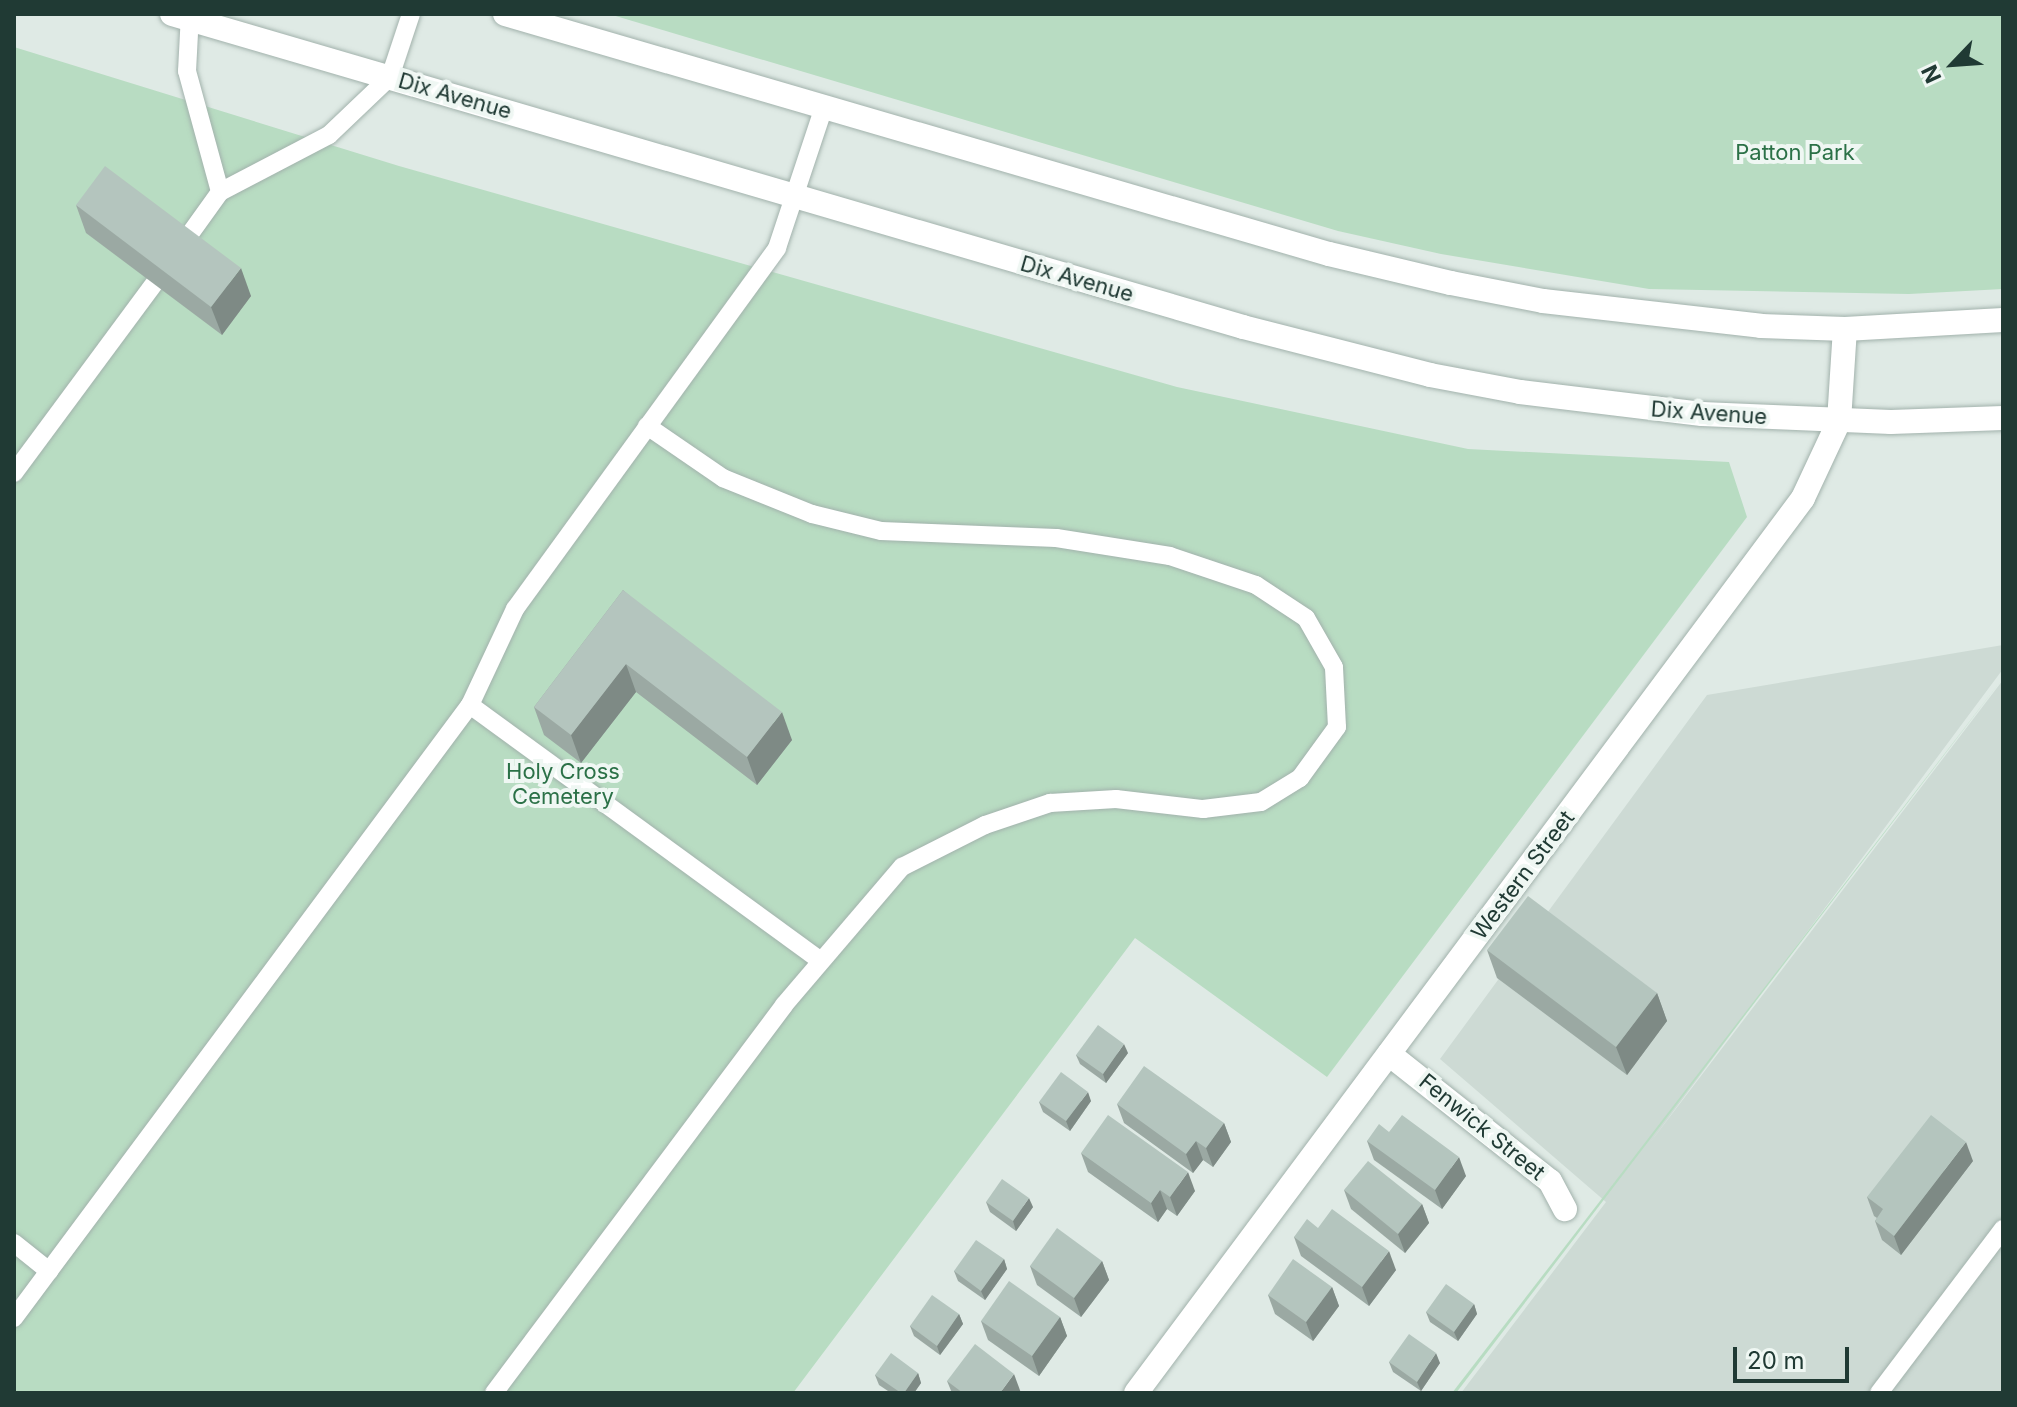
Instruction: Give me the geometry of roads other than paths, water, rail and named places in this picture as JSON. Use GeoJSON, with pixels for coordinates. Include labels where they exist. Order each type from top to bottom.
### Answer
{"type":"FeatureCollection","features":[{"type":"Feature","properties":{"kind":"street"},"geometry":{"type":"LineString","coordinates":[[505,14],[1329,254],[1451,283],[1668,318],[1845,329],[2003,320]]}},
{"type":"Feature","properties":{"kind":"street","name":"Dix Avenue"},"geometry":{"type":"LineString","coordinates":[[183,16],[1243,327],[1430,375],[1611,405],[1839,421],[2003,418]]}},
{"type":"Feature","properties":{"kind":"street","name":"Western Street"},"geometry":{"type":"LineString","coordinates":[[1136,1393],[1803,498],[1839,421],[1845,329]]}},
{"type":"Feature","properties":{"kind":"street","name":"Fenwick Street"},"geometry":{"type":"LineString","coordinates":[[1389,1054],[1550,1181],[1565,1209]]}},
{"type":"Feature","properties":{"kind":"lane"},"geometry":{"type":"LineString","coordinates":[[182,245],[220,192],[329,135],[390,77],[411,14]]}},
{"type":"Feature","properties":{"kind":"lane"},"geometry":{"type":"LineString","coordinates":[[183,16],[187,71],[220,192]]}},
{"type":"Feature","properties":{"kind":"lane"},"geometry":{"type":"LineString","coordinates":[[14,1318],[470,705],[515,609],[777,248],[824,107]]}},
{"type":"Feature","properties":{"kind":"lane"},"geometry":{"type":"LineString","coordinates":[[14,473],[154,284]]}},
{"type":"Feature","properties":{"kind":"lane"},"geometry":{"type":"LineString","coordinates":[[494,1393],[820,960],[902,867],[985,825],[1050,803],[1116,799],[1203,809],[1261,802],[1300,778],[1337,727],[1334,667],[1306,618],[1256,585],[1170,556],[1056,538],[881,531],[812,514],[723,478],[647,426]]}},
{"type":"Feature","properties":{"kind":"lane"},"geometry":{"type":"LineString","coordinates":[[470,705],[820,960]]}},
{"type":"Feature","properties":{"kind":"lane"},"geometry":{"type":"LineString","coordinates":[[1879,1393],[2003,1229]]}},
{"type":"Feature","properties":{"kind":"lane"},"geometry":{"type":"LineString","coordinates":[[14,1243],[49,1271]]}},
{"type":"Feature","properties":{"kind":"park label","name":"Patton Park"},"geometry":{"type":"Point","coordinates":[1795,153]}},
{"type":"Feature","properties":{"kind":"park label","name":"Holy Cross Cemetery"},"geometry":{"type":"Point","coordinates":[563,784]}}]}
